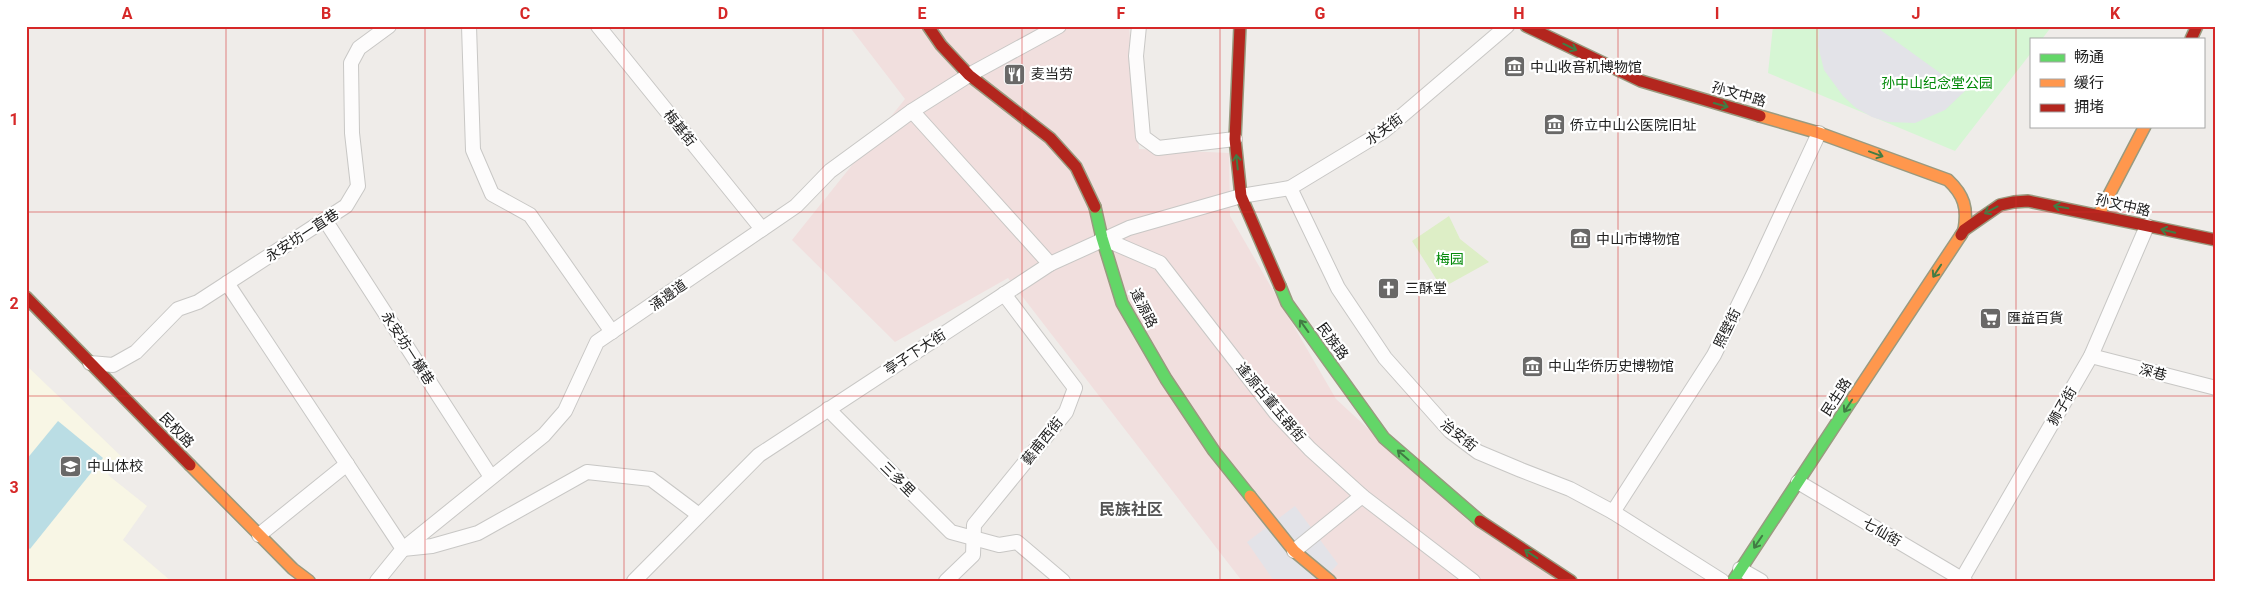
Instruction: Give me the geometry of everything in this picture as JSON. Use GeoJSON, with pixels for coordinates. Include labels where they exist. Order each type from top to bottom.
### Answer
{"type":"FeatureCollection","features":[{"type":"Feature","properties":{"kind":"street","name":"永安坊一直巷"},"geometry":{"type":"LineString","coordinates":[[90,363],[113,364],[136,352],[178,310],[198,302],[346,206],[358,186],[352,132],[351,63],[359,48],[389,26]]}},
{"type":"Feature","properties":{"kind":"street"},"geometry":{"type":"LineString","coordinates":[[469,26],[473,150],[492,194],[530,215],[612,332]]}},
{"type":"Feature","properties":{"kind":"street","name":"梅基街"},"geometry":{"type":"LineString","coordinates":[[598,26],[762,229]]}},
{"type":"Feature","properties":{"kind":"street","name":"逢源路"},"geometry":{"type":"LineString","coordinates":[[928,26],[941,45],[969,75],[1050,138],[1076,167],[1094,201],[1102,238],[1122,303],[1166,379],[1214,451],[1294,551],[1330,581]]}},
{"type":"Feature","properties":{"kind":"street","name":"涌邊道"},"geometry":{"type":"LineString","coordinates":[[377,581],[403,549],[544,435],[564,411],[597,342],[796,206],[830,171],[912,111],[969,75],[1059,26]]}},
{"type":"Feature","properties":{"kind":"street"},"geometry":{"type":"LineString","coordinates":[[1139,26],[1136,56],[1143,137],[1158,148],[1235,139]]}},
{"type":"Feature","properties":{"kind":"street","name":"民族路"},"geometry":{"type":"LineString","coordinates":[[1240,26],[1235,139],[1241,196],[1287,303],[1384,438],[1476,519],[1572,581]]}},
{"type":"Feature","properties":{"kind":"street","name":"水关街"},"geometry":{"type":"LineString","coordinates":[[1241,196],[1290,188],[1384,131],[1507,26]]}},
{"type":"Feature","properties":{"kind":"street","name":"孙文中路"},"geometry":{"type":"LineString","coordinates":[[1526,26],[1641,81],[1819,133],[1948,180],[1963,195],[1967,217],[1964,230]]}},
{"type":"Feature","properties":{"kind":"street"},"geometry":{"type":"LineString","coordinates":[[2191,38],[2197,26]]}},
{"type":"Feature","properties":{"kind":"street"},"geometry":{"type":"LineString","coordinates":[[912,111],[1050,264]]}},
{"type":"Feature","properties":{"kind":"street"},"geometry":{"type":"LineString","coordinates":[[2099,214],[2144,128]]}},
{"type":"Feature","properties":{"kind":"street","name":"照壁街"},"geometry":{"type":"LineString","coordinates":[[1613,512],[1714,355],[1819,133]]}},
{"type":"Feature","properties":{"kind":"street","name":"治安街"},"geometry":{"type":"LineString","coordinates":[[1290,188],[1338,288],[1385,358],[1450,431],[1478,452],[1570,489],[1613,512],[1722,581]]}},
{"type":"Feature","properties":{"kind":"street","name":"亭子下大街"},"geometry":{"type":"LineString","coordinates":[[634,581],[758,455],[1050,264],[1102,238],[1129,228],[1241,196]]}},
{"type":"Feature","properties":{"kind":"street","name":"孙文中路"},"geometry":{"type":"LineString","coordinates":[[1964,230],[1987,211],[2004,204],[2023,200],[2099,214],[2216,240]]}},
{"type":"Feature","properties":{"kind":"street","name":"永安坊一橫巷"},"geometry":{"type":"LineString","coordinates":[[325,220],[492,477]]}},
{"type":"Feature","properties":{"kind":"street","name":"狮子街"},"geometry":{"type":"LineString","coordinates":[[1964,580],[2091,356],[2147,226]]}},
{"type":"Feature","properties":{"kind":"street","name":"民生路"},"geometry":{"type":"LineString","coordinates":[[1737,575],[1964,230]]}},
{"type":"Feature","properties":{"kind":"street","name":"逢源古董玉器街"},"geometry":{"type":"LineString","coordinates":[[1102,238],[1160,262],[1276,413],[1310,449],[1362,496],[1473,581]]}},
{"type":"Feature","properties":{"kind":"street"},"geometry":{"type":"LineString","coordinates":[[227,283],[403,549],[432,546],[478,534],[586,472],[651,479],[699,515]]}},
{"type":"Feature","properties":{"kind":"street","name":"藝甫西街"},"geometry":{"type":"LineString","coordinates":[[974,538],[974,525],[1066,412],[1075,388],[1004,294]]}},
{"type":"Feature","properties":{"kind":"street","name":"民权路"},"geometry":{"type":"LineString","coordinates":[[26,297],[259,535],[293,569],[309,581]]}},
{"type":"Feature","properties":{"kind":"street","name":"深巷"},"geometry":{"type":"LineString","coordinates":[[2091,356],[2216,388]]}},
{"type":"Feature","properties":{"kind":"street","name":"三多里"},"geometry":{"type":"LineString","coordinates":[[828,409],[951,532],[999,545],[1017,542],[1063,581]]}},
{"type":"Feature","properties":{"kind":"street"},"geometry":{"type":"LineString","coordinates":[[259,535],[347,464]]}},
{"type":"Feature","properties":{"kind":"street","name":"七仙街"},"geometry":{"type":"LineString","coordinates":[[1798,482],[1964,580]]}},
{"type":"Feature","properties":{"kind":"street"},"geometry":{"type":"LineString","coordinates":[[1294,551],[1362,496]]}},
{"type":"Feature","properties":{"kind":"street"},"geometry":{"type":"LineString","coordinates":[[946,581],[973,555],[974,538]]}},
{"type":"Feature","properties":{"kind":"street"},"geometry":{"type":"LineString","coordinates":[[1737,575],[1761,581]]}},
{"type":"Feature","properties":{"kind":"shaded area"},"geometry":{"type":"Polygon","coordinates":[[[849,26],[1002,26],[1004,29],[1012,26],[1129,26],[1139,149],[1229,153],[1230,216],[1336,399],[1467,520],[1559,581],[1242,581],[1008,278],[895,342],[792,240],[905,99],[849,26]]]}},
{"type":"Feature","properties":{"kind":"shaded area"},"geometry":{"type":"Polygon","coordinates":[[[1819,26],[1875,26],[1965,91],[1945,110],[1915,123],[1888,122],[1872,117],[1856,108],[1843,96],[1824,70],[1818,46],[1819,26]]]}},
{"type":"Feature","properties":{"kind":"shaded area","name":"中山体校"},"geometry":{"type":"Polygon","coordinates":[[[26,365],[123,458],[108,475],[147,506],[123,540],[171,581],[26,581],[26,365]]]}},
{"type":"Feature","properties":{"kind":"shaded area"},"geometry":{"type":"Polygon","coordinates":[[[1295,506],[1338,564],[1322,581],[1274,581],[1247,542],[1295,506]]]}},
{"type":"Feature","properties":{"kind":"green space","name":"孙中山纪念堂公园"},"geometry":{"type":"Polygon","coordinates":[[[1773,26],[2052,26],[2043,38],[2030,38],[2030,54],[1955,151],[1768,73],[1773,26]]]}},
{"type":"Feature","properties":{"kind":"green space","name":"梅园"},"geometry":{"type":"Polygon","coordinates":[[[1449,216],[1460,239],[1489,262],[1442,288],[1412,241],[1449,216]]]}},
{"type":"Feature","properties":{"kind":"water"},"geometry":{"type":"Polygon","coordinates":[[[58,421],[103,458],[30,549],[26,546],[26,460],[58,421]]]}},
{"type":"Feature","properties":{"kind":"traffic: fast"},"geometry":{"type":"LineString","coordinates":[[1095,207],[1102,238],[1122,303],[1166,379],[1214,451],[1250,496]]}},
{"type":"Feature","properties":{"kind":"traffic: fast"},"geometry":{"type":"LineString","coordinates":[[1280,286],[1287,303],[1384,438],[1480,521]]}},
{"type":"Feature","properties":{"kind":"traffic: fast"},"geometry":{"type":"LineString","coordinates":[[1733,581],[1853,398]]}},
{"type":"Feature","properties":{"kind":"traffic: slow"},"geometry":{"type":"LineString","coordinates":[[1760,116],[1819,133],[1948,180],[1958,191],[1964,202],[1964,230]]}},
{"type":"Feature","properties":{"kind":"traffic: slow"},"geometry":{"type":"LineString","coordinates":[[2099,214],[2144,128]]}},
{"type":"Feature","properties":{"kind":"traffic: slow"},"geometry":{"type":"LineString","coordinates":[[1853,398],[1961,235]]}},
{"type":"Feature","properties":{"kind":"traffic: slow"},"geometry":{"type":"LineString","coordinates":[[190,465],[293,569],[309,581]]}},
{"type":"Feature","properties":{"kind":"traffic: slow"},"geometry":{"type":"LineString","coordinates":[[1250,496],[1294,551],[1330,581]]}},
{"type":"Feature","properties":{"kind":"traffic: jam"},"geometry":{"type":"LineString","coordinates":[[928,26],[941,45],[969,75],[1050,138],[1076,167],[1095,207]]}},
{"type":"Feature","properties":{"kind":"traffic: jam"},"geometry":{"type":"LineString","coordinates":[[1240,26],[1235,139],[1241,196],[1280,286]]}},
{"type":"Feature","properties":{"kind":"traffic: jam"},"geometry":{"type":"LineString","coordinates":[[1526,26],[1641,81],[1760,116]]}},
{"type":"Feature","properties":{"kind":"traffic: jam"},"geometry":{"type":"LineString","coordinates":[[2191,38],[2197,26]]}},
{"type":"Feature","properties":{"kind":"traffic: jam"},"geometry":{"type":"LineString","coordinates":[[1961,235],[1964,230],[2000,205],[2028,201],[2216,240]]}},
{"type":"Feature","properties":{"kind":"traffic: jam"},"geometry":{"type":"LineString","coordinates":[[26,297],[190,465]]}},
{"type":"Feature","properties":{"kind":"traffic: jam"},"geometry":{"type":"LineString","coordinates":[[1480,521],[1571,581]]}},
{"type":"Feature","properties":{"kind":"place","name":"中山收音机博物馆"},"geometry":{"type":"Point","coordinates":[1514,67]}},
{"type":"Feature","properties":{"kind":"place","name":"麦当劳"},"geometry":{"type":"Point","coordinates":[1015,74]}},
{"type":"Feature","properties":{"kind":"place","name":"侨立中山公医院旧址"},"geometry":{"type":"Point","coordinates":[1554,125]}},
{"type":"Feature","properties":{"kind":"place","name":"中山市博物馆"},"geometry":{"type":"Point","coordinates":[1580,239]}},
{"type":"Feature","properties":{"kind":"place","name":"三酥堂"},"geometry":{"type":"Point","coordinates":[1389,288]}},
{"type":"Feature","properties":{"kind":"place","name":"匯益百貨"},"geometry":{"type":"Point","coordinates":[1991,318]}},
{"type":"Feature","properties":{"kind":"place","name":"中山华侨历史博物馆"},"geometry":{"type":"Point","coordinates":[1532,366]}},
{"type":"Feature","properties":{"kind":"place","name":"中山体校"},"geometry":{"type":"Point","coordinates":[71,466]}},
{"type":"Feature","properties":{"kind":"district","name":"民族社区"},"geometry":{"type":"Point","coordinates":[1131,509]}}]}
